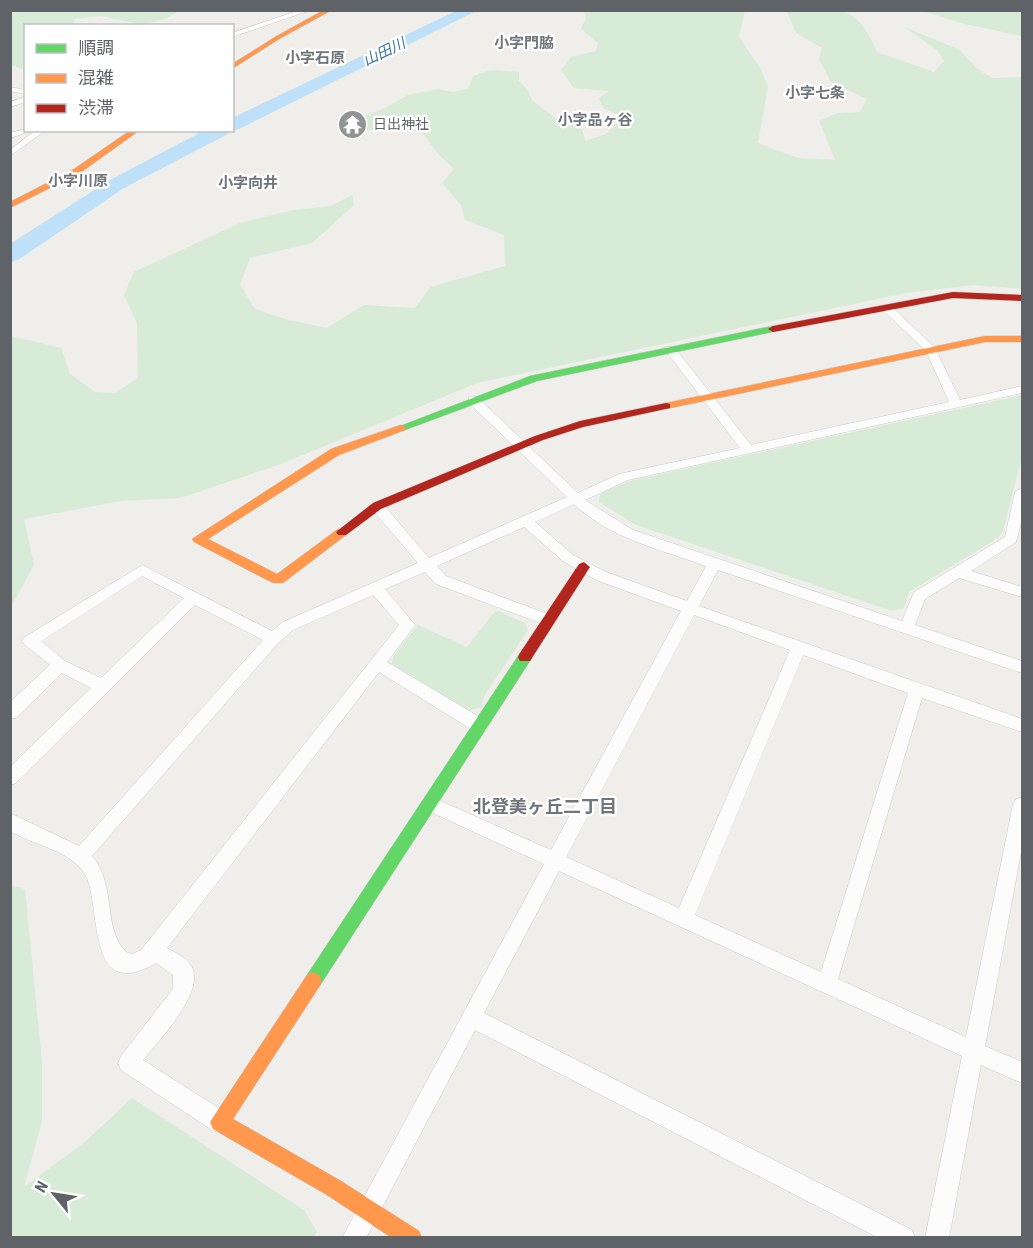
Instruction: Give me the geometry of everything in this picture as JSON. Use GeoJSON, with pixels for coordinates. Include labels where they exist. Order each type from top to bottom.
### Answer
{"type":"FeatureCollection","features":[{"type":"Feature","properties":{"kind":"main road"},"geometry":{"type":"LineString","coordinates":[[234,66],[277,38],[330,10]]}},
{"type":"Feature","properties":{"kind":"main road"},"geometry":{"type":"LineString","coordinates":[[10,206],[76,171],[134,132]]}},
{"type":"Feature","properties":{"kind":"main road"},"geometry":{"type":"LineString","coordinates":[[1023,298],[953,295],[550,373],[335,452],[198,539],[278,580],[377,506],[580,423],[985,339],[1023,339]]}},
{"type":"Feature","properties":{"kind":"main road"},"geometry":{"type":"LineString","coordinates":[[412,1238],[334,1188],[220,1122],[584,567]]}},
{"type":"Feature","properties":{"kind":"street"},"geometry":{"type":"LineString","coordinates":[[234,34],[308,10]]}},
{"type":"Feature","properties":{"kind":"street"},"geometry":{"type":"LineString","coordinates":[[10,136],[26,132]]}},
{"type":"Feature","properties":{"kind":"street"},"geometry":{"type":"LineString","coordinates":[[10,154],[40,132]]}},
{"type":"Feature","properties":{"kind":"street"},"geometry":{"type":"LineString","coordinates":[[887,308],[931,350],[956,404]]}},
{"type":"Feature","properties":{"kind":"street"},"geometry":{"type":"LineString","coordinates":[[670,349],[748,450]]}},
{"type":"Feature","properties":{"kind":"street"},"geometry":{"type":"LineString","coordinates":[[81,856],[273,639],[288,626],[377,589],[575,497],[624,477],[1023,390]]}},
{"type":"Feature","properties":{"kind":"street"},"geometry":{"type":"LineString","coordinates":[[473,400],[575,497],[600,518],[628,533],[1023,667]]}},
{"type":"Feature","properties":{"kind":"street"},"geometry":{"type":"LineString","coordinates":[[906,629],[919,597],[1011,539],[1023,492]]}},
{"type":"Feature","properties":{"kind":"street"},"geometry":{"type":"LineString","coordinates":[[377,506],[441,580],[548,620]]}},
{"type":"Feature","properties":{"kind":"street"},"geometry":{"type":"LineString","coordinates":[[525,521],[553,546],[584,567],[627,586],[917,690],[1023,725]]}},
{"type":"Feature","properties":{"kind":"street"},"geometry":{"type":"LineString","coordinates":[[353,1238],[714,564]]}},
{"type":"Feature","properties":{"kind":"street"},"geometry":{"type":"LineString","coordinates":[[104,687],[60,665],[30,641],[142,570],[273,639]]}},
{"type":"Feature","properties":{"kind":"street"},"geometry":{"type":"LineString","coordinates":[[958,572],[1023,592]]}},
{"type":"Feature","properties":{"kind":"street"},"geometry":{"type":"LineString","coordinates":[[10,822],[22,830],[81,856],[97,877],[106,937],[116,958],[120,962],[132,964],[148,957],[407,625],[377,589]]}},
{"type":"Feature","properties":{"kind":"street"},"geometry":{"type":"LineString","coordinates":[[10,778],[194,597]]}},
{"type":"Feature","properties":{"kind":"street"},"geometry":{"type":"LineString","coordinates":[[684,919],[799,647]]}},
{"type":"Feature","properties":{"kind":"street"},"geometry":{"type":"LineString","coordinates":[[377,663],[480,726]]}},
{"type":"Feature","properties":{"kind":"street"},"geometry":{"type":"LineString","coordinates":[[10,713],[60,665]]}},
{"type":"Feature","properties":{"kind":"street"},"geometry":{"type":"LineString","coordinates":[[827,983],[917,690]]}},
{"type":"Feature","properties":{"kind":"street"},"geometry":{"type":"LineString","coordinates":[[430,804],[1023,1073]]}},
{"type":"Feature","properties":{"kind":"street"},"geometry":{"type":"LineString","coordinates":[[937,1238],[1023,804]]}},
{"type":"Feature","properties":{"kind":"street"},"geometry":{"type":"LineString","coordinates":[[154,950],[183,970],[183,992],[128,1063],[220,1122]]}},
{"type":"Feature","properties":{"kind":"street"},"geometry":{"type":"LineString","coordinates":[[472,1018],[904,1238]]}},
{"type":"Feature","properties":{"kind":"green space"},"geometry":{"type":"Polygon","coordinates":[[[11,10],[179,11],[167,18],[146,24],[101,16],[74,19],[74,24],[24,24],[24,70],[11,65],[11,10]]]}},
{"type":"Feature","properties":{"kind":"green space"},"geometry":{"type":"Polygon","coordinates":[[[831,10],[852,16],[869,35],[877,52],[934,72],[944,61],[937,50],[904,27],[960,50],[976,68],[992,78],[1022,77],[1022,289],[974,285],[906,293],[477,383],[281,464],[180,498],[121,501],[24,519],[34,565],[11,607],[11,336],[61,348],[70,374],[95,392],[115,393],[138,378],[137,323],[124,295],[134,272],[240,223],[293,210],[331,206],[352,195],[354,205],[312,243],[250,258],[240,285],[255,309],[285,319],[326,328],[364,305],[415,308],[430,287],[505,266],[504,235],[465,220],[461,205],[442,183],[454,169],[439,155],[421,131],[365,130],[353,121],[385,108],[408,95],[438,89],[453,92],[468,89],[473,76],[491,70],[519,72],[519,81],[528,90],[532,100],[558,120],[582,129],[585,140],[602,136],[614,126],[619,115],[603,108],[599,98],[609,91],[574,88],[561,70],[571,57],[596,51],[598,43],[581,29],[586,18],[583,11],[745,11],[739,37],[760,68],[768,86],[758,143],[798,158],[835,160],[819,121],[838,113],[860,112],[867,99],[831,82],[819,60],[822,48],[796,33],[787,11],[831,10]]]}},
{"type":"Feature","properties":{"kind":"green space"},"geometry":{"type":"Polygon","coordinates":[[[922,11],[1022,11],[1022,36],[965,24],[922,11]]]}},
{"type":"Feature","properties":{"kind":"green space"},"geometry":{"type":"Polygon","coordinates":[[[1022,395],[1022,457],[1003,531],[998,538],[909,592],[904,608],[892,611],[636,525],[599,502],[600,494],[629,481],[1022,395]]]}},
{"type":"Feature","properties":{"kind":"green space"},"geometry":{"type":"Polygon","coordinates":[[[496,610],[525,623],[528,630],[484,696],[482,707],[467,711],[392,664],[393,656],[418,625],[467,647],[496,610]]]}},
{"type":"Feature","properties":{"kind":"green space"},"geometry":{"type":"Polygon","coordinates":[[[11,885],[25,889],[42,1062],[42,1121],[24,1187],[86,1141],[132,1098],[304,1210],[317,1232],[314,1237],[11,1237],[11,885]]]}},
{"type":"Feature","properties":{"kind":"waterway","name":"山田川"},"geometry":{"type":"LineString","coordinates":[[234,124],[471,10]]}},
{"type":"Feature","properties":{"kind":"waterway","name":"山田川"},"geometry":{"type":"LineString","coordinates":[[10,255],[117,184],[217,132]]}},
{"type":"Feature","properties":{"kind":"traffic: fast"},"geometry":{"type":"LineString","coordinates":[[401,428],[534,378],[773,329]]}},
{"type":"Feature","properties":{"kind":"traffic: fast"},"geometry":{"type":"LineString","coordinates":[[313,981],[525,657]]}},
{"type":"Feature","properties":{"kind":"traffic: slow"},"geometry":{"type":"LineString","coordinates":[[234,66],[277,38],[329,10]]}},
{"type":"Feature","properties":{"kind":"traffic: slow"},"geometry":{"type":"LineString","coordinates":[[10,206],[77,171],[134,132]]}},
{"type":"Feature","properties":{"kind":"traffic: slow"},"geometry":{"type":"LineString","coordinates":[[666,406],[985,339],[1022,339]]}},
{"type":"Feature","properties":{"kind":"traffic: slow"},"geometry":{"type":"LineString","coordinates":[[342,532],[278,580],[198,539],[335,452],[401,428]]}},
{"type":"Feature","properties":{"kind":"traffic: slow"},"geometry":{"type":"LineString","coordinates":[[313,981],[220,1122],[334,1188],[412,1238]]}},
{"type":"Feature","properties":{"kind":"traffic: jam"},"geometry":{"type":"LineString","coordinates":[[773,329],[953,295],[1022,298]]}},
{"type":"Feature","properties":{"kind":"traffic: jam"},"geometry":{"type":"LineString","coordinates":[[342,532],[377,506],[539,438],[580,424],[666,406]]}},
{"type":"Feature","properties":{"kind":"traffic: jam"},"geometry":{"type":"LineString","coordinates":[[525,657],[584,567]]}},
{"type":"Feature","properties":{"kind":"place","name":"日出神社"},"geometry":{"type":"Point","coordinates":[352,124]}},
{"type":"Feature","properties":{"kind":"district","name":"小字門脇"},"geometry":{"type":"Point","coordinates":[524,43]}},
{"type":"Feature","properties":{"kind":"district","name":"小字石原"},"geometry":{"type":"Point","coordinates":[315,58]}},
{"type":"Feature","properties":{"kind":"district","name":"小字七条"},"geometry":{"type":"Point","coordinates":[815,93]}},
{"type":"Feature","properties":{"kind":"district","name":"小字品ヶ谷"},"geometry":{"type":"Point","coordinates":[595,120]}},
{"type":"Feature","properties":{"kind":"district","name":"小字川原"},"geometry":{"type":"Point","coordinates":[78,181]}},
{"type":"Feature","properties":{"kind":"district","name":"小字向井"},"geometry":{"type":"Point","coordinates":[248,183]}},
{"type":"Feature","properties":{"kind":"district","name":"北登美ヶ丘二丁目"},"geometry":{"type":"Point","coordinates":[545,807]}}]}
